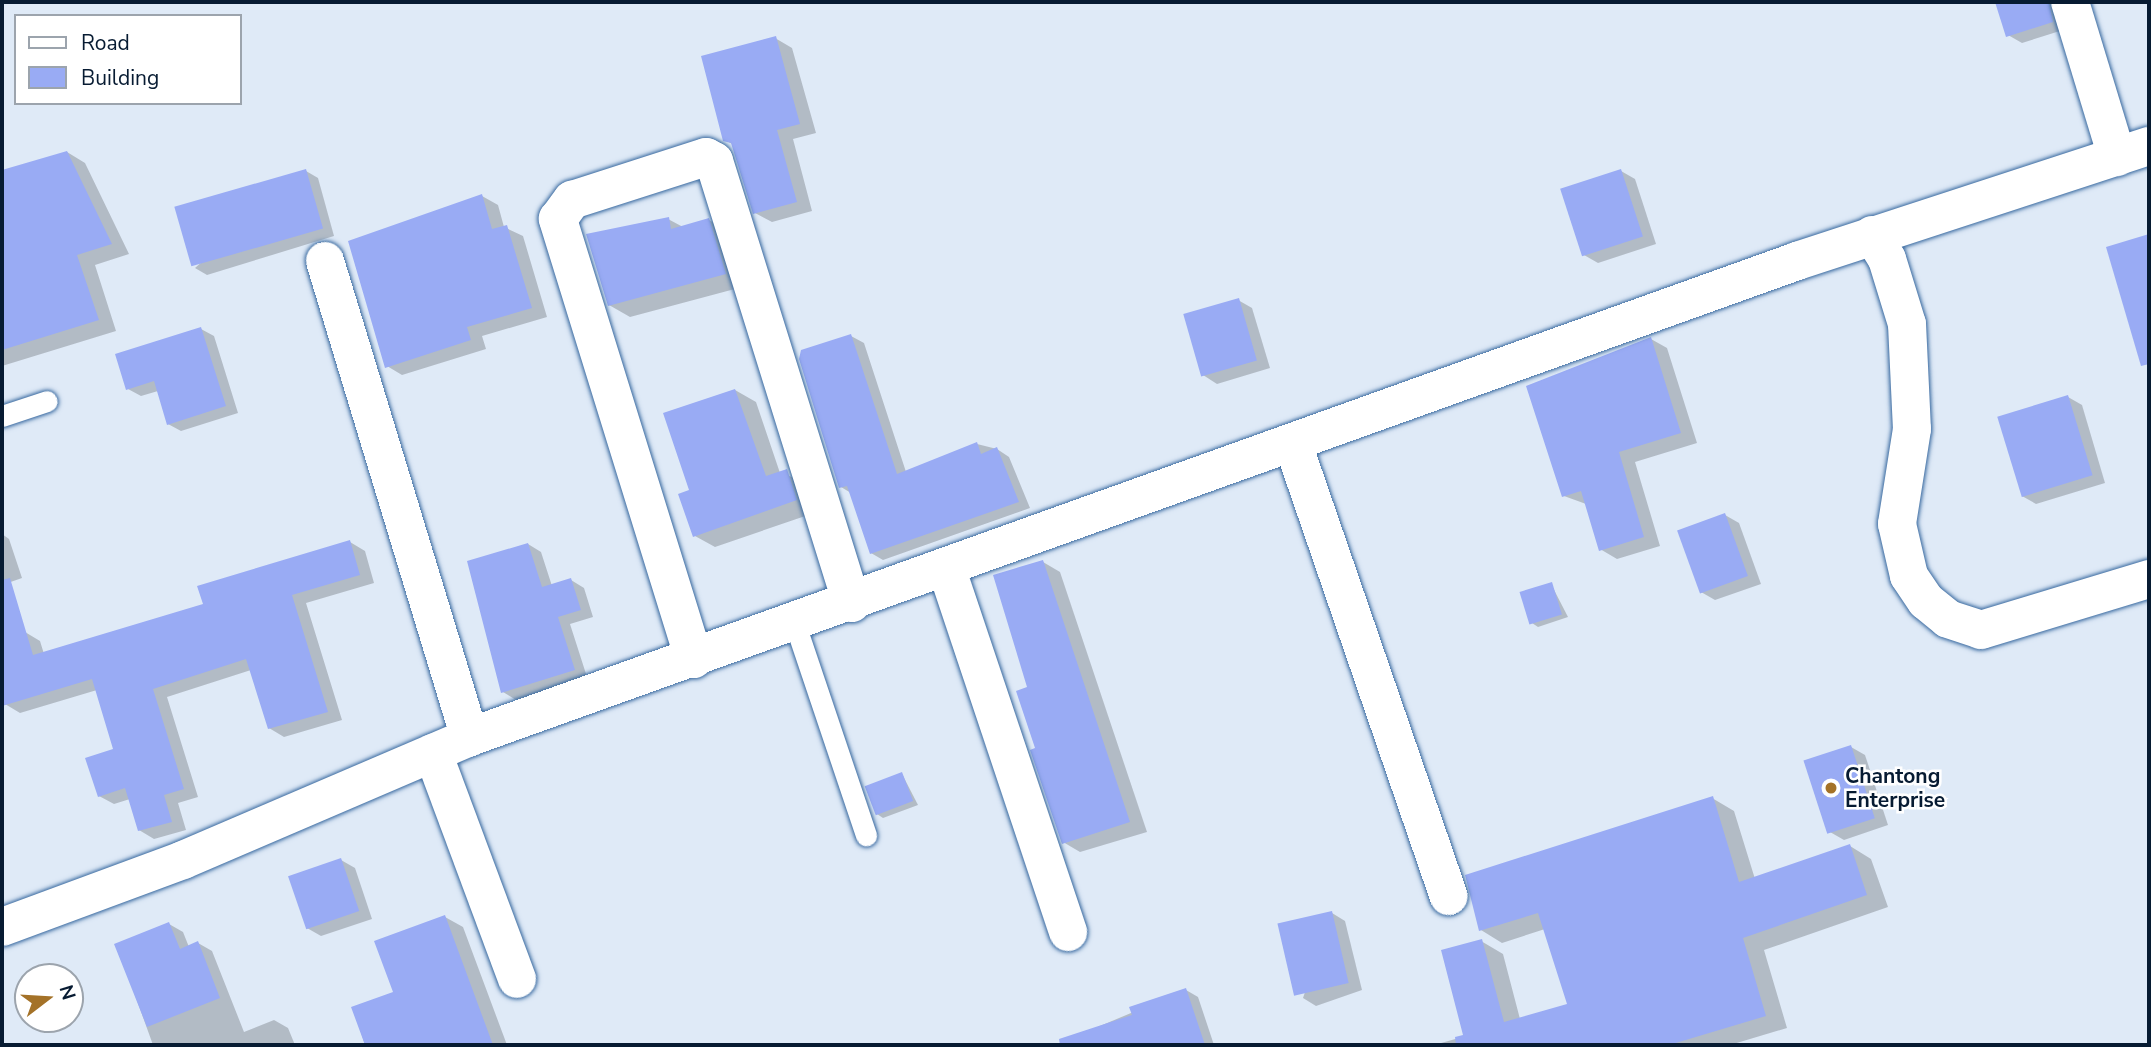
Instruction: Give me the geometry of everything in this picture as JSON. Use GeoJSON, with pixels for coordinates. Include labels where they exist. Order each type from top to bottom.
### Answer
{"type":"FeatureCollection","features":[{"type":"Feature","properties":{"kind":"street"},"geometry":{"type":"LineString","coordinates":[[2,927],[183,860],[470,737],[795,624],[946,567],[1294,447],[1872,235],[2133,152],[2070,2]]}},
{"type":"Feature","properties":{"kind":"street"},"geometry":{"type":"LineString","coordinates":[[694,659],[558,219],[572,200],[706,157],[714,161],[852,603]]}},
{"type":"Feature","properties":{"kind":"street"},"geometry":{"type":"LineString","coordinates":[[1872,235],[1887,259],[1907,324],[1912,429],[1897,524],[1909,576],[1926,601],[1948,619],[1981,630],[2149,579]]}},
{"type":"Feature","properties":{"kind":"street"},"geometry":{"type":"LineString","coordinates":[[325,261],[470,737]]}},
{"type":"Feature","properties":{"kind":"street"},"geometry":{"type":"LineString","coordinates":[[1294,447],[1449,896]]}},
{"type":"Feature","properties":{"kind":"street"},"geometry":{"type":"LineString","coordinates":[[946,567],[1068,932]]}},
{"type":"Feature","properties":{"kind":"street"},"geometry":{"type":"LineString","coordinates":[[433,753],[517,979]]}},
{"type":"Feature","properties":{"kind":"lane"},"geometry":{"type":"LineString","coordinates":[[2,416],[47,401]]}},
{"type":"Feature","properties":{"kind":"lane"},"geometry":{"type":"LineString","coordinates":[[795,624],[866,835]]}},
{"type":"Feature","properties":{"kind":"building"},"geometry":{"type":"Polygon","coordinates":[[[1995,2],[2049,2],[2053,22],[2006,37],[1995,2]]]}},
{"type":"Feature","properties":{"kind":"building"},"geometry":{"type":"Polygon","coordinates":[[[776,36],[800,124],[777,130],[797,202],[753,214],[731,143],[723,141],[701,56],[776,36]]]}},
{"type":"Feature","properties":{"kind":"building"},"geometry":{"type":"Polygon","coordinates":[[[67,151],[112,244],[77,255],[99,320],[2,350],[2,170],[67,151]]]}},
{"type":"Feature","properties":{"kind":"building"},"geometry":{"type":"Polygon","coordinates":[[[306,169],[323,229],[191,266],[174,207],[306,169]]]}},
{"type":"Feature","properties":{"kind":"building"},"geometry":{"type":"Polygon","coordinates":[[[1621,169],[1643,237],[1582,256],[1560,189],[1621,169]]]}},
{"type":"Feature","properties":{"kind":"building"},"geometry":{"type":"Polygon","coordinates":[[[482,194],[492,229],[507,225],[532,308],[467,327],[471,340],[385,368],[348,241],[482,194]]]}},
{"type":"Feature","properties":{"kind":"building"},"geometry":{"type":"Polygon","coordinates":[[[669,217],[671,229],[709,218],[726,274],[608,306],[586,234],[669,217]]]}},
{"type":"Feature","properties":{"kind":"building"},"geometry":{"type":"Polygon","coordinates":[[[2149,234],[2149,364],[2141,366],[2106,247],[2149,234]]]}},
{"type":"Feature","properties":{"kind":"building"},"geometry":{"type":"Polygon","coordinates":[[[1239,298],[1257,360],[1201,376],[1183,314],[1239,298]]]}},
{"type":"Feature","properties":{"kind":"building"},"geometry":{"type":"Polygon","coordinates":[[[201,327],[226,406],[167,425],[154,381],[126,390],[115,354],[201,327]]]}},
{"type":"Feature","properties":{"kind":"building"},"geometry":{"type":"Polygon","coordinates":[[[851,334],[897,474],[977,442],[981,454],[997,447],[1019,502],[870,554],[847,486],[839,488],[799,359],[801,350],[851,334]]]}},
{"type":"Feature","properties":{"kind":"building"},"geometry":{"type":"Polygon","coordinates":[[[1651,337],[1681,433],[1619,452],[1644,537],[1599,551],[1581,491],[1562,497],[1526,386],[1651,337]]]}},
{"type":"Feature","properties":{"kind":"building"},"geometry":{"type":"Polygon","coordinates":[[[735,389],[766,476],[787,469],[797,500],[693,537],[678,494],[689,490],[663,413],[735,389]]]}},
{"type":"Feature","properties":{"kind":"building"},"geometry":{"type":"Polygon","coordinates":[[[2068,395],[2093,475],[2022,497],[1997,417],[2068,395]]]}},
{"type":"Feature","properties":{"kind":"building"},"geometry":{"type":"Polygon","coordinates":[[[1725,513],[1748,576],[1700,593],[1677,530],[1725,513]]]}},
{"type":"Feature","properties":{"kind":"building"},"geometry":{"type":"Polygon","coordinates":[[[350,540],[360,575],[292,595],[328,712],[268,729],[246,659],[153,689],[184,789],[164,795],[172,822],[138,831],[125,788],[98,797],[85,758],[113,749],[92,679],[2,706],[2,580],[10,578],[33,655],[203,604],[197,586],[350,540]]]}},
{"type":"Feature","properties":{"kind":"building"},"geometry":{"type":"Polygon","coordinates":[[[528,543],[542,587],[571,578],[581,610],[558,617],[575,670],[501,693],[467,561],[528,543]]]}},
{"type":"Feature","properties":{"kind":"building"},"geometry":{"type":"Polygon","coordinates":[[[1043,560],[1130,822],[1062,844],[1030,750],[1035,748],[1016,691],[1027,687],[993,575],[1043,560]]]}},
{"type":"Feature","properties":{"kind":"building"},"geometry":{"type":"Polygon","coordinates":[[[1552,582],[1562,615],[1529,624],[1519,592],[1552,582]]]}},
{"type":"Feature","properties":{"kind":"building"},"geometry":{"type":"Polygon","coordinates":[[[1851,745],[1875,818],[1827,834],[1803,760],[1851,745]]]}},
{"type":"Feature","properties":{"kind":"building"},"geometry":{"type":"Polygon","coordinates":[[[902,772],[913,801],[876,815],[865,786],[902,772]]]}},
{"type":"Feature","properties":{"kind":"building"},"geometry":{"type":"Polygon","coordinates":[[[1713,796],[1739,882],[1850,844],[1867,895],[1743,938],[1766,1016],[1669,1045],[1456,1045],[1455,1037],[1463,1035],[1441,950],[1482,939],[1504,1022],[1567,1004],[1538,913],[1479,931],[1465,875],[1713,796]]]}},
{"type":"Feature","properties":{"kind":"building"},"geometry":{"type":"Polygon","coordinates":[[[341,858],[359,911],[306,929],[288,876],[341,858]]]}},
{"type":"Feature","properties":{"kind":"building"},"geometry":{"type":"Polygon","coordinates":[[[1332,911],[1349,983],[1294,996],[1277,924],[1332,911]]]}},
{"type":"Feature","properties":{"kind":"building"},"geometry":{"type":"Polygon","coordinates":[[[445,915],[493,1045],[365,1045],[351,1007],[393,992],[374,941],[445,915]]]}},
{"type":"Feature","properties":{"kind":"building"},"geometry":{"type":"Polygon","coordinates":[[[169,922],[180,949],[198,941],[220,998],[147,1027],[114,944],[169,922]]]}},
{"type":"Feature","properties":{"kind":"building"},"geometry":{"type":"Polygon","coordinates":[[[1186,988],[1205,1045],[1060,1045],[1059,1039],[1132,1015],[1129,1007],[1186,988]]]}},
{"type":"Feature","properties":{"kind":"place","name":"Chantong Enterprise"},"geometry":{"type":"Point","coordinates":[1831,788]}}]}
